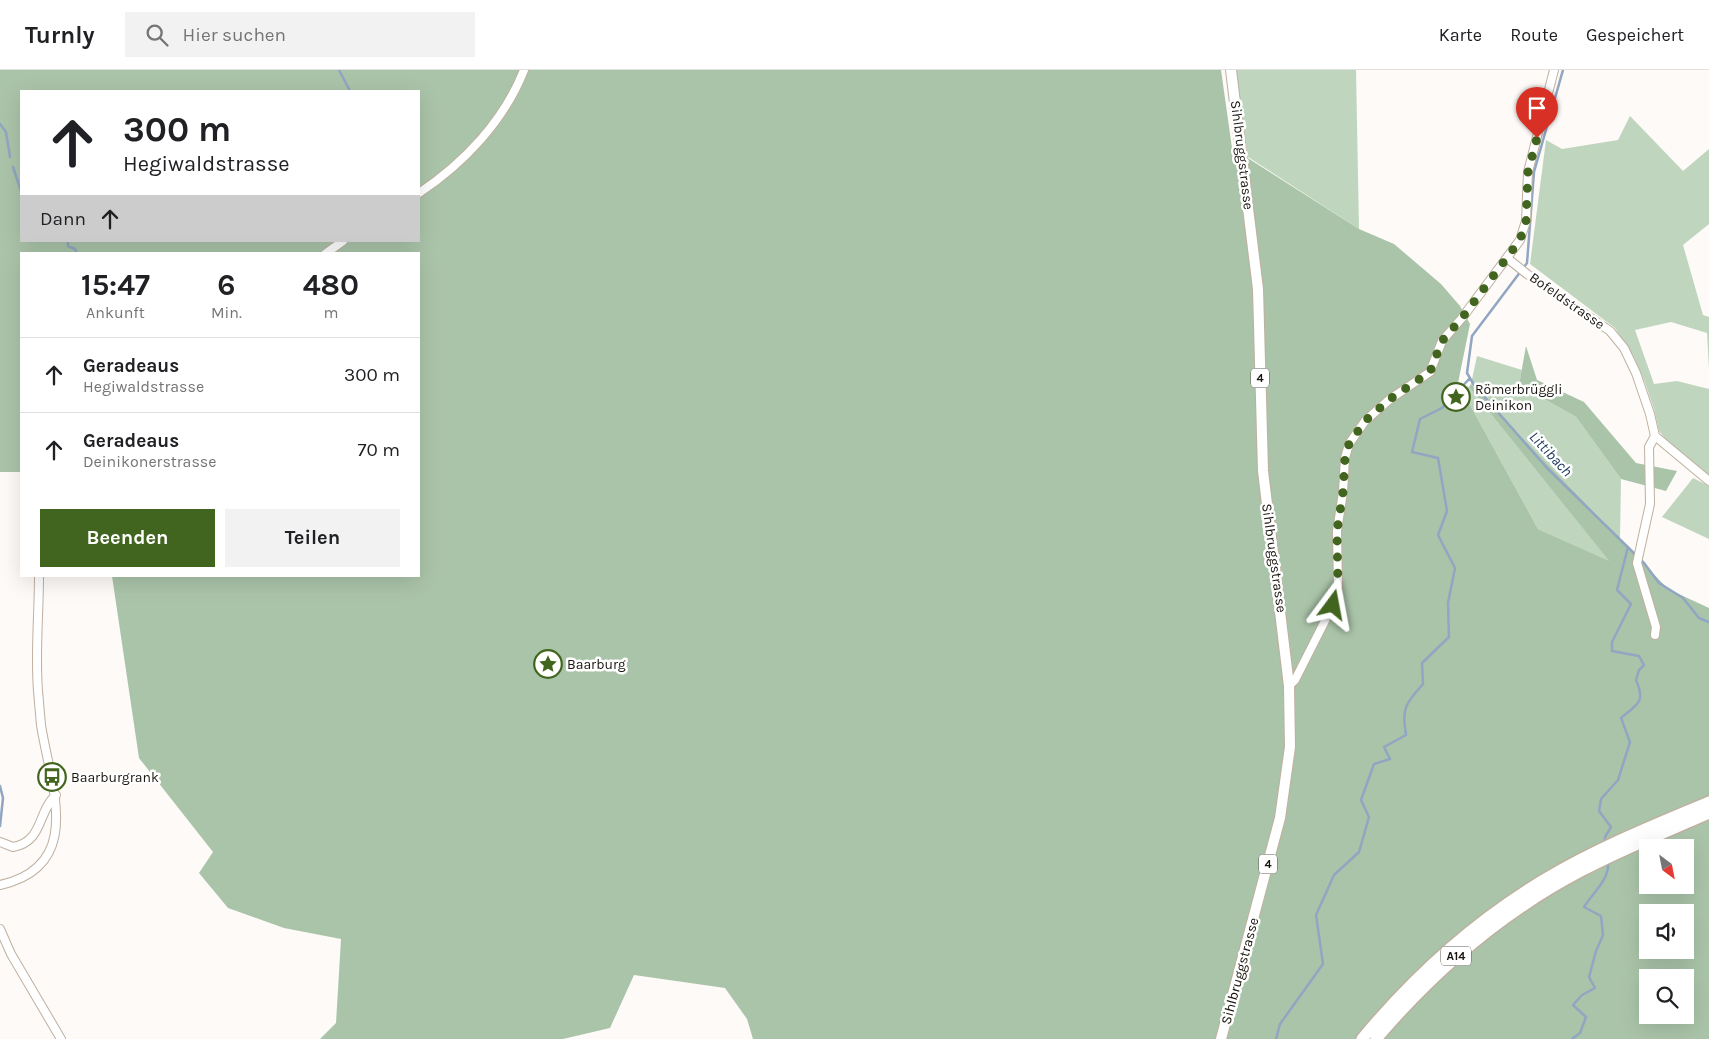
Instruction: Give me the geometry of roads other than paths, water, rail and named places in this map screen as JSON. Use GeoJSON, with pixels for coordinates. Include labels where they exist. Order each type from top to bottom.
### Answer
{"type":"FeatureCollection","features":[{"type":"Feature","properties":{"kind":"highway","name":"A14"},"geometry":{"type":"LineString","coordinates":[[1362,1039],[1403,992],[1453,945],[1499,909],[1549,883],[1614,855],[1709,802]]}},
{"type":"Feature","properties":{"kind":"highway","name":"A14"},"geometry":{"type":"LineString","coordinates":[[1679,820],[1709,813]]}},
{"type":"Feature","properties":{"kind":"highway","name":"A14"},"geometry":{"type":"LineString","coordinates":[[1376,1039],[1417,993],[1450,961],[1549,883]]}},
{"type":"Feature","properties":{"kind":"main road","name":"Sihlbruggstrasse"},"geometry":{"type":"LineString","coordinates":[[1221,1039],[1280,818],[1290,747],[1289,686],[1263,471],[1258,289],[1231,70]]}},
{"type":"Feature","properties":{"kind":"street"},"geometry":{"type":"LineString","coordinates":[[420,192],[462,160],[482,139],[506,107],[524,70]]}},
{"type":"Feature","properties":{"kind":"street"},"geometry":{"type":"LineString","coordinates":[[1289,686],[1295,680],[1333,605],[1338,587],[1337,531],[1343,492],[1345,458],[1349,444],[1365,421],[1390,399],[1430,372],[1442,341],[1462,318],[1520,240],[1526,221],[1528,172],[1554,70]]}},
{"type":"Feature","properties":{"kind":"street"},"geometry":{"type":"LineString","coordinates":[[328,252],[341,242]]}},
{"type":"Feature","properties":{"kind":"street","name":"Bofeldstrasse"},"geometry":{"type":"LineString","coordinates":[[1508,258],[1527,274],[1610,331],[1624,348],[1639,382],[1655,436],[1649,447],[1650,504],[1637,563],[1656,627],[1655,635]]}},
{"type":"Feature","properties":{"kind":"street"},"geometry":{"type":"LineString","coordinates":[[1655,436],[1709,481]]}},
{"type":"Feature","properties":{"kind":"street"},"geometry":{"type":"LineString","coordinates":[[0,885],[12,882],[34,870],[48,853],[55,840],[58,825],[56,795],[41,725],[37,680],[39,577]]}},
{"type":"Feature","properties":{"kind":"street"},"geometry":{"type":"LineString","coordinates":[[0,842],[13,847],[28,841],[36,834],[48,802],[56,795]]}},
{"type":"Feature","properties":{"kind":"street"},"geometry":{"type":"LineString","coordinates":[[0,929],[11,954],[61,1039]]}},
{"type":"Feature","properties":{"kind":"waterway"},"geometry":{"type":"LineString","coordinates":[[339,70],[349,90]]}},
{"type":"Feature","properties":{"kind":"waterway","name":"Littibach"},"geometry":{"type":"LineString","coordinates":[[1563,70],[1534,172],[1527,263],[1472,336],[1467,373],[1474,385],[1547,468],[1644,563],[1659,583],[1683,598],[1699,618],[1709,622]]}},
{"type":"Feature","properties":{"kind":"waterway"},"geometry":{"type":"LineString","coordinates":[[0,124],[6,132],[10,157]]}},
{"type":"Feature","properties":{"kind":"waterway"},"geometry":{"type":"LineString","coordinates":[[13,167],[20,188]]}},
{"type":"Feature","properties":{"kind":"waterway"},"geometry":{"type":"LineString","coordinates":[[68,242],[68,246],[75,249],[76,252]]}},
{"type":"Feature","properties":{"kind":"waterway"},"geometry":{"type":"LineString","coordinates":[[1458,391],[1470,378]]}},
{"type":"Feature","properties":{"kind":"waterway"},"geometry":{"type":"LineString","coordinates":[[1276,1039],[1280,1024],[1323,964],[1316,915],[1334,875],[1359,852],[1369,817],[1361,800],[1374,764],[1390,759],[1384,747],[1406,735],[1404,718],[1406,706],[1423,684],[1422,663],[1449,637],[1448,603],[1455,568],[1438,535],[1447,511],[1438,458],[1412,452],[1420,419],[1442,408],[1449,401]]}},
{"type":"Feature","properties":{"kind":"waterway"},"geometry":{"type":"LineString","coordinates":[[1605,843],[1605,837],[1611,827],[1599,811],[1601,799],[1618,780],[1630,742],[1621,718],[1635,706],[1640,698],[1636,680],[1639,670],[1644,665],[1639,656],[1612,651],[1612,642],[1631,604],[1617,590],[1628,547]]}},
{"type":"Feature","properties":{"kind":"waterway"},"geometry":{"type":"LineString","coordinates":[[0,786],[3,798],[0,826]]}},
{"type":"Feature","properties":{"kind":"waterway"},"geometry":{"type":"LineString","coordinates":[[1572,1039],[1580,1033],[1586,1017],[1573,1005],[1582,995],[1595,988],[1589,977],[1596,951],[1603,935],[1601,916],[1584,907],[1604,880],[1608,861]]}},
{"type":"Feature","properties":{"kind":"place","name":"Römerbrüggli Deinikon"},"geometry":{"type":"Point","coordinates":[1456,397]}},
{"type":"Feature","properties":{"kind":"place","name":"Baarburg"},"geometry":{"type":"Point","coordinates":[548,664]}},
{"type":"Feature","properties":{"kind":"place","name":"Baarburgrank"},"geometry":{"type":"Point","coordinates":[52,777]}}]}
